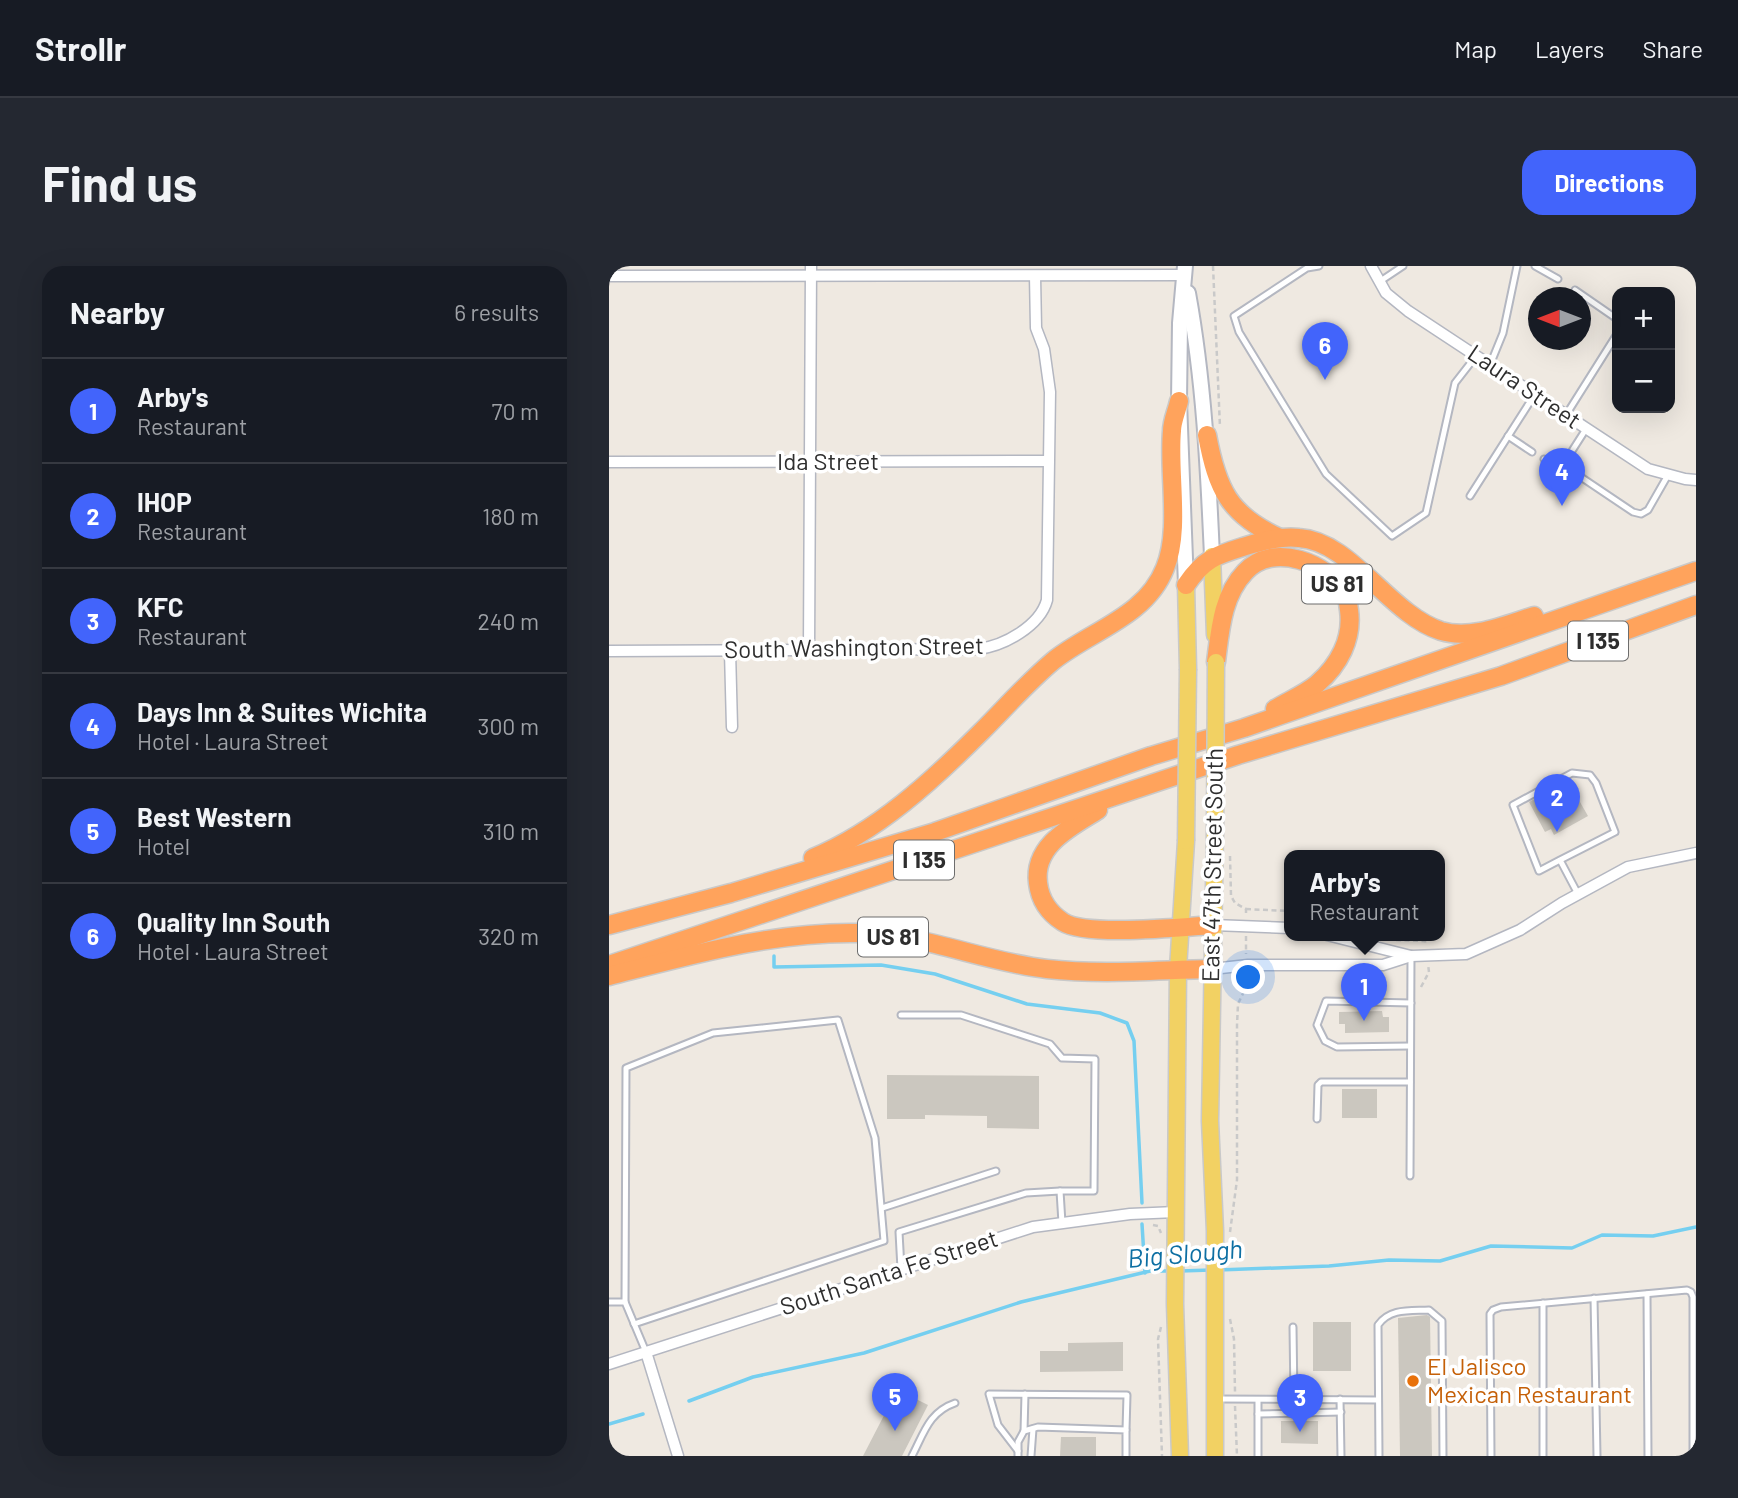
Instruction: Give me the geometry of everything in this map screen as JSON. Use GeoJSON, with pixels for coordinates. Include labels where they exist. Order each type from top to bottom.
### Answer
{"type":"FeatureCollection","features":[{"type":"Feature","properties":{"kind":"highway"},"geometry":{"type":"LineString","coordinates":[[731,893],[837,848],[915,794],[1056,659],[1115,623],[1153,589],[1165,570],[1172,547],[1172,430],[1179,401]]}},
{"type":"Feature","properties":{"kind":"highway"},"geometry":{"type":"LineString","coordinates":[[1207,435],[1212,464],[1228,500],[1248,522],[1280,538]]}},
{"type":"Feature","properties":{"kind":"highway"},"geometry":{"type":"LineString","coordinates":[[1186,585],[1193,574],[1212,556],[1280,538],[1301,538],[1340,554],[1403,611],[1420,623],[1443,632],[1471,634],[1647,589]]}},
{"type":"Feature","properties":{"kind":"highway","name":"US 81"},"geometry":{"type":"LineString","coordinates":[[1216,662],[1223,611],[1245,571],[1260,561],[1278,556],[1293,558],[1319,568],[1347,596],[1349,637],[1339,660],[1316,685],[1244,728]]}},
{"type":"Feature","properties":{"kind":"highway","name":"I 135"},"geometry":{"type":"LineString","coordinates":[[609,925],[731,893],[935,832],[1696,571]]}},
{"type":"Feature","properties":{"kind":"highway","name":"I 135"},"geometry":{"type":"LineString","coordinates":[[609,965],[1238,755],[1501,676],[1696,605]]}},
{"type":"Feature","properties":{"kind":"highway"},"geometry":{"type":"LineString","coordinates":[[1119,796],[1056,837],[1043,854],[1037,876],[1040,896],[1048,910],[1065,924],[1090,929],[1213,925]]}},
{"type":"Feature","properties":{"kind":"highway","name":"US 81"},"geometry":{"type":"LineString","coordinates":[[609,976],[696,953],[761,940],[860,933],[922,940],[1047,969],[1212,969]]}},
{"type":"Feature","properties":{"kind":"main road","name":"East 47th Street South"},"geometry":{"type":"LineString","coordinates":[[1180,1456],[1175,1304],[1169,1234],[1176,1212],[1178,969],[1186,841],[1188,669],[1179,401],[1180,323],[1185,271]]}},
{"type":"Feature","properties":{"kind":"main road","name":"East 47th Street South"},"geometry":{"type":"LineString","coordinates":[[1185,271],[1207,435],[1216,662],[1210,1121],[1222,1232],[1215,1304],[1215,1456]]}},
{"type":"Feature","properties":{"kind":"street","name":"Laura Street"},"geometry":{"type":"LineString","coordinates":[[1371,266],[1386,293],[1408,312],[1648,469],[1696,480]]}},
{"type":"Feature","properties":{"kind":"street"},"geometry":{"type":"LineString","coordinates":[[609,276],[811,271],[1035,276],[1185,271]]}},
{"type":"Feature","properties":{"kind":"street"},"geometry":{"type":"LineString","coordinates":[[809,650],[811,271]]}},
{"type":"Feature","properties":{"kind":"street","name":"South Washington Street"},"geometry":{"type":"LineString","coordinates":[[609,651],[988,648],[1013,636],[1038,619],[1048,600],[1050,392],[1044,349],[1036,328],[1035,276]]}},
{"type":"Feature","properties":{"kind":"street","name":"Ida Street"},"geometry":{"type":"LineString","coordinates":[[609,462],[1048,461]]}},
{"type":"Feature","properties":{"kind":"street"},"geometry":{"type":"LineString","coordinates":[[730,651],[732,727]]}},
{"type":"Feature","properties":{"kind":"street"},"geometry":{"type":"LineString","coordinates":[[1212,969],[1246,965],[1383,965],[1411,956],[1466,954],[1520,930],[1628,867],[1696,853]]}},
{"type":"Feature","properties":{"kind":"street"},"geometry":{"type":"LineString","coordinates":[[1213,925],[1284,928]]}},
{"type":"Feature","properties":{"kind":"street"},"geometry":{"type":"LineString","coordinates":[[1351,941],[1411,956]]}},
{"type":"Feature","properties":{"kind":"street","name":"South Santa Fe Street"},"geometry":{"type":"LineString","coordinates":[[609,1364],[1033,1227],[1130,1214],[1176,1212]]}},
{"type":"Feature","properties":{"kind":"street"},"geometry":{"type":"LineString","coordinates":[[646,1352],[678,1456]]}},
{"type":"Feature","properties":{"kind":"lane"},"geometry":{"type":"LineString","coordinates":[[1319,266],[1307,268],[1234,316],[1239,331],[1326,474],[1392,536],[1426,513],[1455,383],[1476,356]]}},
{"type":"Feature","properties":{"kind":"lane"},"geometry":{"type":"LineString","coordinates":[[1380,282],[1403,266]]}},
{"type":"Feature","properties":{"kind":"lane"},"geometry":{"type":"LineString","coordinates":[[1490,365],[1503,333],[1517,266]]}},
{"type":"Feature","properties":{"kind":"lane"},"geometry":{"type":"LineString","coordinates":[[1535,266],[1557,279]]}},
{"type":"Feature","properties":{"kind":"lane"},"geometry":{"type":"LineString","coordinates":[[1591,301],[1612,315]]}},
{"type":"Feature","properties":{"kind":"lane"},"geometry":{"type":"LineString","coordinates":[[1566,415],[1612,342]]}},
{"type":"Feature","properties":{"kind":"lane"},"geometry":{"type":"LineString","coordinates":[[1470,496],[1535,394]]}},
{"type":"Feature","properties":{"kind":"lane"},"geometry":{"type":"LineString","coordinates":[[1563,465],[1586,429]]}},
{"type":"Feature","properties":{"kind":"lane"},"geometry":{"type":"LineString","coordinates":[[1508,436],[1532,452]]}},
{"type":"Feature","properties":{"kind":"lane"},"geometry":{"type":"LineString","coordinates":[[1544,459],[1563,465],[1633,512],[1641,514],[1648,510],[1668,474]]}},
{"type":"Feature","properties":{"kind":"lane"},"geometry":{"type":"LineString","coordinates":[[1572,772],[1590,775],[1596,783],[1615,832],[1560,860],[1539,871],[1513,805],[1572,772]]}},
{"type":"Feature","properties":{"kind":"lane"},"geometry":{"type":"LineString","coordinates":[[1560,860],[1579,894]]}},
{"type":"Feature","properties":{"kind":"lane"},"geometry":{"type":"LineString","coordinates":[[1410,1176],[1411,956]]}},
{"type":"Feature","properties":{"kind":"lane"},"geometry":{"type":"LineString","coordinates":[[1411,1003],[1326,1001],[1317,1026],[1325,1041],[1337,1047],[1411,1046]]}},
{"type":"Feature","properties":{"kind":"lane"},"geometry":{"type":"LineString","coordinates":[[901,1015],[961,1015],[1050,1044],[1062,1058],[1095,1059],[1094,1191],[1026,1193],[899,1232],[901,1269]]}},
{"type":"Feature","properties":{"kind":"lane"},"geometry":{"type":"LineString","coordinates":[[634,1324],[884,1241],[875,1138],[838,1020],[713,1033],[626,1068],[625,1302],[634,1324],[646,1352]]}},
{"type":"Feature","properties":{"kind":"lane"},"geometry":{"type":"LineString","coordinates":[[1317,1119],[1318,1085],[1321,1082],[1410,1082]]}},
{"type":"Feature","properties":{"kind":"lane"},"geometry":{"type":"LineString","coordinates":[[882,1208],[996,1171]]}},
{"type":"Feature","properties":{"kind":"lane"},"geometry":{"type":"LineString","coordinates":[[1060,1191],[1062,1223]]}},
{"type":"Feature","properties":{"kind":"lane"},"geometry":{"type":"LineString","coordinates":[[1491,1456],[1490,1314],[1493,1310],[1501,1307],[1687,1290],[1693,1297],[1693,1456]]}},
{"type":"Feature","properties":{"kind":"lane"},"geometry":{"type":"LineString","coordinates":[[1647,1294],[1649,1456]]}},
{"type":"Feature","properties":{"kind":"lane"},"geometry":{"type":"LineString","coordinates":[[1594,1298],[1597,1456]]}},
{"type":"Feature","properties":{"kind":"lane"},"geometry":{"type":"LineString","coordinates":[[609,1302],[625,1302]]}},
{"type":"Feature","properties":{"kind":"lane"},"geometry":{"type":"LineString","coordinates":[[1543,1303],[1543,1456]]}},
{"type":"Feature","properties":{"kind":"lane"},"geometry":{"type":"LineString","coordinates":[[1379,1456],[1378,1325],[1384,1317],[1395,1311],[1429,1310],[1441,1321],[1443,1456]]}},
{"type":"Feature","properties":{"kind":"lane"},"geometry":{"type":"LineString","coordinates":[[1293,1327],[1294,1400]]}},
{"type":"Feature","properties":{"kind":"lane"},"geometry":{"type":"LineString","coordinates":[[1018,1453],[998,1426],[989,1394],[1127,1395],[1126,1456]]}},
{"type":"Feature","properties":{"kind":"lane"},"geometry":{"type":"LineString","coordinates":[[1018,1453],[1018,1442],[1024,1431],[1024,1394]]}},
{"type":"Feature","properties":{"kind":"lane"},"geometry":{"type":"LineString","coordinates":[[1215,1399],[1378,1400]]}},
{"type":"Feature","properties":{"kind":"lane"},"geometry":{"type":"LineString","coordinates":[[1340,1399],[1341,1456]]}},
{"type":"Feature","properties":{"kind":"lane"},"geometry":{"type":"LineString","coordinates":[[1258,1401],[1258,1456]]}},
{"type":"Feature","properties":{"kind":"lane"},"geometry":{"type":"LineString","coordinates":[[912,1456],[934,1415],[941,1408],[955,1403]]}},
{"type":"Feature","properties":{"kind":"lane"},"geometry":{"type":"LineString","coordinates":[[1258,1414],[1341,1412]]}},
{"type":"Feature","properties":{"kind":"lane"},"geometry":{"type":"LineString","coordinates":[[1031,1456],[1033,1429]]}},
{"type":"Feature","properties":{"kind":"lane"},"geometry":{"type":"LineString","coordinates":[[1024,1431],[1126,1430]]}},
{"type":"Feature","properties":{"kind":"path"},"geometry":{"type":"LineString","coordinates":[[1230,855],[1231,896],[1235,903],[1246,909],[1284,911]]}},
{"type":"Feature","properties":{"kind":"path"},"geometry":{"type":"LineString","coordinates":[[1222,1232],[1237,1180],[1237,1025],[1238,1004],[1247,985],[1246,909]]}},
{"type":"Feature","properties":{"kind":"path"},"geometry":{"type":"LineString","coordinates":[[1153,1225],[1169,1234]]}},
{"type":"Feature","properties":{"kind":"path"},"geometry":{"type":"LineString","coordinates":[[1229,1313],[1234,1339],[1237,1456]]}},
{"type":"Feature","properties":{"kind":"path"},"geometry":{"type":"LineString","coordinates":[[1162,1321],[1158,1339],[1162,1456]]}},
{"type":"Feature","properties":{"kind":"building"},"geometry":{"type":"Polygon","coordinates":[[[1568,781],[1588,816],[1554,835],[1551,829],[1545,832],[1529,802],[1568,781]]]}},
{"type":"Feature","properties":{"kind":"building"},"geometry":{"type":"Polygon","coordinates":[[[1382,1011],[1383,1017],[1389,1017],[1389,1032],[1345,1033],[1345,1024],[1339,1024],[1339,1012],[1382,1011]]]}},
{"type":"Feature","properties":{"kind":"building"},"geometry":{"type":"Polygon","coordinates":[[[887,1075],[1039,1076],[1039,1129],[987,1128],[987,1116],[925,1115],[925,1119],[887,1119],[887,1075]]]}},
{"type":"Feature","properties":{"kind":"building"},"geometry":{"type":"Polygon","coordinates":[[[1342,1089],[1377,1089],[1377,1118],[1342,1118],[1342,1089]]]}},
{"type":"Feature","properties":{"kind":"building"},"geometry":{"type":"Polygon","coordinates":[[[1430,1317],[1432,1456],[1400,1456],[1398,1318],[1430,1317]]]}},
{"type":"Feature","properties":{"kind":"building"},"geometry":{"type":"Polygon","coordinates":[[[1313,1322],[1351,1322],[1351,1371],[1313,1371],[1313,1322]]]}},
{"type":"Feature","properties":{"kind":"building"},"geometry":{"type":"Polygon","coordinates":[[[1123,1342],[1123,1371],[1040,1372],[1040,1351],[1068,1351],[1068,1343],[1123,1342]]]}},
{"type":"Feature","properties":{"kind":"building"},"geometry":{"type":"Polygon","coordinates":[[[906,1394],[928,1405],[902,1456],[863,1456],[894,1396],[902,1401],[906,1394]]]}},
{"type":"Feature","properties":{"kind":"building"},"geometry":{"type":"Polygon","coordinates":[[[1281,1421],[1318,1421],[1318,1444],[1281,1443],[1281,1421]]]}},
{"type":"Feature","properties":{"kind":"building"},"geometry":{"type":"Polygon","coordinates":[[[1061,1437],[1096,1437],[1096,1456],[1060,1456],[1061,1437]]]}},
{"type":"Feature","properties":{"kind":"waterway"},"geometry":{"type":"LineString","coordinates":[[774,956],[774,967],[881,965],[935,974],[1027,1004],[1100,1013],[1127,1023],[1134,1041],[1142,1203]]}},
{"type":"Feature","properties":{"kind":"waterway"},"geometry":{"type":"LineString","coordinates":[[1142,1224],[1145,1273]]}},
{"type":"Feature","properties":{"kind":"waterway","name":"Big Slough"},"geometry":{"type":"LineString","coordinates":[[1218,1270],[1329,1266],[1389,1260],[1440,1261],[1491,1246],[1572,1248],[1602,1235],[1653,1236],[1696,1227]]}},
{"type":"Feature","properties":{"kind":"waterway","name":"Big Slough"},"geometry":{"type":"LineString","coordinates":[[1180,1271],[1211,1270]]}},
{"type":"Feature","properties":{"kind":"waterway","name":"Big Slough"},"geometry":{"type":"LineString","coordinates":[[689,1401],[753,1377],[864,1353],[1021,1302],[1150,1271],[1172,1271]]}},
{"type":"Feature","properties":{"kind":"waterway","name":"Big Slough"},"geometry":{"type":"LineString","coordinates":[[609,1424],[643,1414]]}},
{"type":"Feature","properties":{"kind":"place","name":"Quality Inn South"},"geometry":{"type":"Point","coordinates":[1325,380]}},
{"type":"Feature","properties":{"kind":"place","name":"Days Inn & Suites Wichita"},"geometry":{"type":"Point","coordinates":[1562,506]}},
{"type":"Feature","properties":{"kind":"place","name":"IHOP"},"geometry":{"type":"Point","coordinates":[1557,832]}},
{"type":"Feature","properties":{"kind":"place","name":"Arby's"},"geometry":{"type":"Point","coordinates":[1364,1021]}},
{"type":"Feature","properties":{"kind":"place","name":"El Jalisco Mexican Restaurant"},"geometry":{"type":"Point","coordinates":[1413,1381]}},
{"type":"Feature","properties":{"kind":"place","name":"Best Western"},"geometry":{"type":"Point","coordinates":[895,1431]}},
{"type":"Feature","properties":{"kind":"place","name":"KFC"},"geometry":{"type":"Point","coordinates":[1300,1432]}}]}
